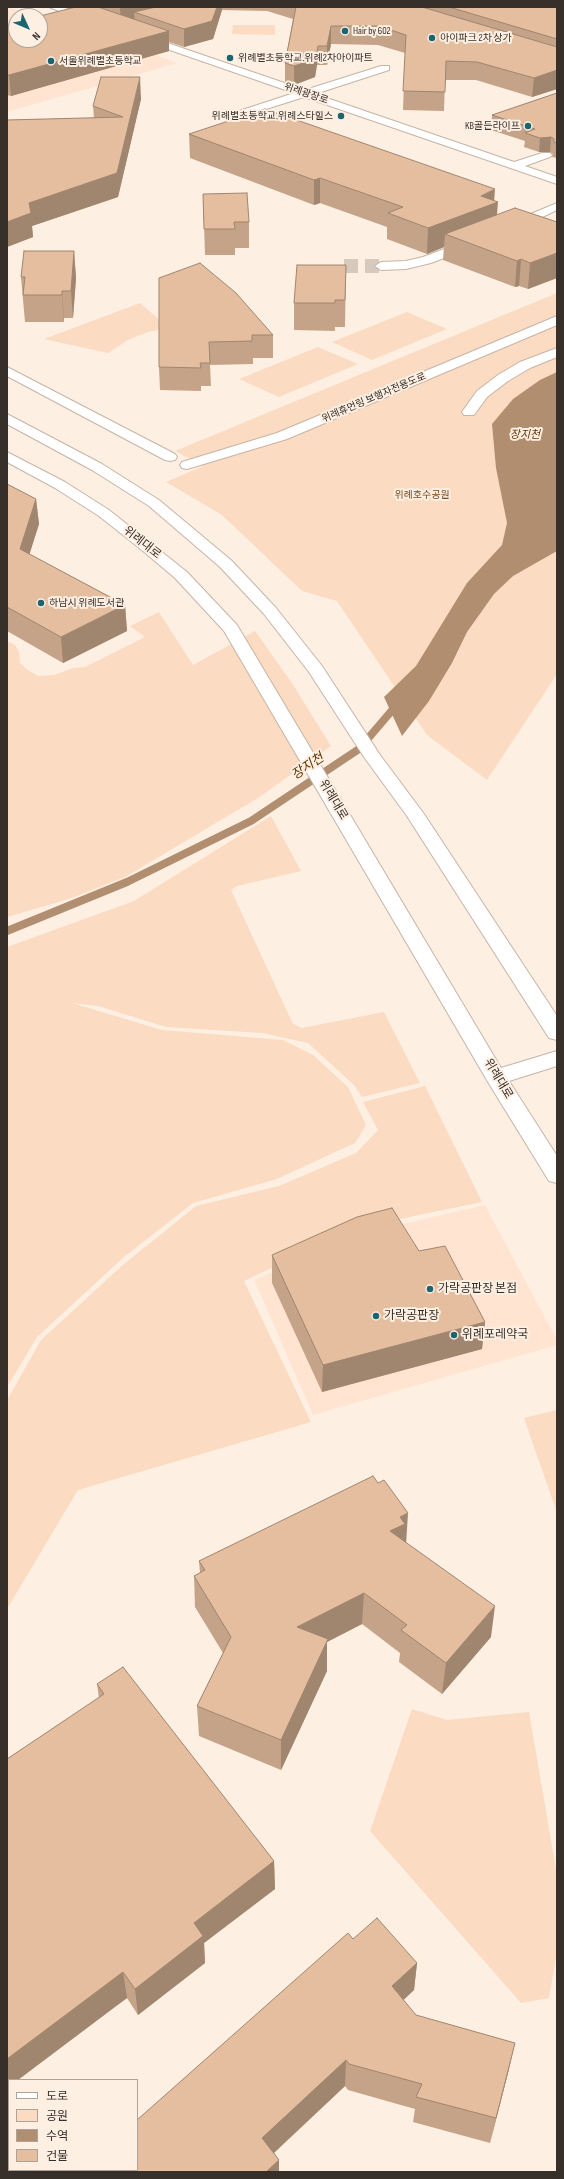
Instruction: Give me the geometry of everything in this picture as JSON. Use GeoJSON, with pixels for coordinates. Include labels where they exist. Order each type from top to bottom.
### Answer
{"type":"FeatureCollection","features":[{"type":"Feature","properties":{"kind":"main road"},"geometry":{"type":"LineString","coordinates":[[54,7],[101,23]]}},
{"type":"Feature","properties":{"kind":"main road","name":"위례광장로"},"geometry":{"type":"LineString","coordinates":[[128,32],[557,181]]}},
{"type":"Feature","properties":{"kind":"main road"},"geometry":{"type":"LineString","coordinates":[[237,115],[385,68]]}},
{"type":"Feature","properties":{"kind":"main road"},"geometry":{"type":"LineString","coordinates":[[515,166],[546,155]]}},
{"type":"Feature","properties":{"kind":"main road"},"geometry":{"type":"LineString","coordinates":[[499,232],[557,206]]}},
{"type":"Feature","properties":{"kind":"main road"},"geometry":{"type":"LineString","coordinates":[[381,266],[406,265],[427,260],[485,237]]}},
{"type":"Feature","properties":{"kind":"main road","name":"위례휴먼링 보행자전용도로"},"geometry":{"type":"LineString","coordinates":[[187,465],[289,433],[557,320]]}},
{"type":"Feature","properties":{"kind":"main road"},"geometry":{"type":"LineString","coordinates":[[469,412],[482,394],[503,378],[543,357],[557,352]]}},
{"type":"Feature","properties":{"kind":"main road"},"geometry":{"type":"LineString","coordinates":[[7,371],[170,457]]}},
{"type":"Feature","properties":{"kind":"main road"},"geometry":{"type":"LineString","coordinates":[[7,418],[97,468],[154,503],[226,564],[270,611],[316,670],[373,757],[415,814],[557,1033]]}},
{"type":"Feature","properties":{"kind":"main road","name":"위례대로"},"geometry":{"type":"LineString","coordinates":[[7,456],[60,485],[104,513],[181,575],[231,629],[496,1077],[557,1175]]}},
{"type":"Feature","properties":{"kind":"main road"},"geometry":{"type":"LineString","coordinates":[[496,1077],[557,1058]]}},
{"type":"Feature","properties":{"kind":"shaded area"},"geometry":{"type":"Polygon","coordinates":[[[7,7],[10,8],[8,8],[8,48],[48,48],[48,37],[74,27],[178,63],[7,112],[7,7]]]}},
{"type":"Feature","properties":{"kind":"shaded area"},"geometry":{"type":"Polygon","coordinates":[[[485,1205],[557,1340],[557,1345],[313,1415],[254,1280],[355,1235],[485,1205]]]}},
{"type":"Feature","properties":{"kind":"green space"},"geometry":{"type":"Polygon","coordinates":[[[233,25],[275,25],[275,35],[232,34],[233,25]]]}},
{"type":"Feature","properties":{"kind":"green space","name":"위례호수공원"},"geometry":{"type":"Polygon","coordinates":[[[557,293],[557,674],[487,780],[427,735],[337,601],[302,591],[222,515],[166,482],[203,466],[175,451],[557,293]]]}},
{"type":"Feature","properties":{"kind":"green space"},"geometry":{"type":"Polygon","coordinates":[[[140,303],[169,328],[148,332],[128,340],[108,353],[44,339],[140,303]]]}},
{"type":"Feature","properties":{"kind":"green space"},"geometry":{"type":"Polygon","coordinates":[[[407,312],[447,329],[372,360],[332,342],[407,312]]]}},
{"type":"Feature","properties":{"kind":"green space"},"geometry":{"type":"Polygon","coordinates":[[[318,347],[358,364],[279,397],[239,379],[318,347]]]}},
{"type":"Feature","properties":{"kind":"green space"},"geometry":{"type":"Polygon","coordinates":[[[159,612],[193,665],[255,631],[292,683],[331,746],[258,798],[125,877],[69,899],[7,917],[7,641],[15,645],[19,652],[20,663],[28,670],[38,676],[54,675],[73,668],[85,667],[145,637],[130,626],[159,612]]]}},
{"type":"Feature","properties":{"kind":"green space"},"geometry":{"type":"Polygon","coordinates":[[[271,816],[301,871],[237,886],[231,890],[293,1024],[302,1028],[384,1012],[420,1083],[362,1097],[354,1085],[308,1043],[262,1033],[166,1027],[98,1006],[72,1003],[162,1030],[283,1040],[313,1055],[348,1087],[366,1125],[355,1143],[277,1179],[193,1203],[124,1257],[37,1337],[7,1387],[7,947],[134,901],[271,816]]]}},
{"type":"Feature","properties":{"kind":"green space"},"geometry":{"type":"Polygon","coordinates":[[[425,1086],[482,1202],[356,1228],[244,1281],[311,1422],[78,1490],[7,1609],[7,1400],[41,1340],[124,1264],[196,1206],[279,1186],[356,1153],[378,1130],[363,1102],[425,1086]]]}},
{"type":"Feature","properties":{"kind":"green space"},"geometry":{"type":"Polygon","coordinates":[[[557,1410],[557,1513],[524,1418],[557,1410]]]}},
{"type":"Feature","properties":{"kind":"green space"},"geometry":{"type":"Polygon","coordinates":[[[412,1709],[447,1720],[529,1712],[557,1875],[557,1952],[549,1998],[521,2003],[370,1831],[412,1709]]]}},
{"type":"Feature","properties":{"kind":"water","name":"장지천"},"geometry":{"type":"Polygon","coordinates":[[[557,372],[557,551],[513,576],[494,594],[467,632],[452,663],[429,701],[402,736],[384,697],[416,666],[467,583],[502,545],[507,523],[496,468],[492,424],[513,399],[540,380],[557,372]]]}},
{"type":"Feature","properties":{"kind":"building"},"geometry":{"type":"Polygon","coordinates":[[[76,7],[98,7],[169,31],[7,75],[7,25],[8,48],[48,48],[48,14],[76,7]]]}},
{"type":"Feature","properties":{"kind":"building"},"geometry":{"type":"Polygon","coordinates":[[[156,7],[217,7],[212,21],[184,29],[134,12],[156,7]]]}},
{"type":"Feature","properties":{"kind":"building"},"geometry":{"type":"Polygon","coordinates":[[[296,7],[422,7],[557,47],[557,70],[534,78],[477,62],[446,61],[445,92],[403,91],[406,35],[378,26],[331,26],[327,46],[318,46],[316,59],[294,66],[285,63],[296,7]]]}},
{"type":"Feature","properties":{"kind":"building"},"geometry":{"type":"Polygon","coordinates":[[[449,7],[557,7],[557,39],[449,7]]]}},
{"type":"Feature","properties":{"kind":"building"},"geometry":{"type":"Polygon","coordinates":[[[101,77],[140,77],[117,173],[29,203],[31,213],[7,222],[7,120],[123,117],[93,106],[101,77]]]}},
{"type":"Feature","properties":{"kind":"building"},"geometry":{"type":"Polygon","coordinates":[[[557,93],[557,143],[554,142],[554,139],[551,137],[540,138],[525,133],[535,129],[492,115],[557,93]]]}},
{"type":"Feature","properties":{"kind":"building"},"geometry":{"type":"Polygon","coordinates":[[[265,109],[495,189],[481,196],[498,202],[428,228],[388,213],[403,207],[320,178],[314,180],[189,134],[265,109]]]}},
{"type":"Feature","properties":{"kind":"building"},"geometry":{"type":"Polygon","coordinates":[[[247,193],[249,222],[234,222],[235,229],[204,229],[203,194],[247,193]]]}},
{"type":"Feature","properties":{"kind":"building"},"geometry":{"type":"Polygon","coordinates":[[[515,208],[557,222],[557,253],[530,263],[521,259],[517,261],[445,234],[515,208]]]}},
{"type":"Feature","properties":{"kind":"building"},"geometry":{"type":"Polygon","coordinates":[[[24,251],[74,251],[71,291],[62,291],[62,295],[23,295],[25,277],[21,277],[24,251]]]}},
{"type":"Feature","properties":{"kind":"building"},"geometry":{"type":"Polygon","coordinates":[[[200,263],[236,293],[273,335],[252,335],[252,341],[209,342],[210,363],[200,363],[201,368],[159,367],[159,278],[200,263]]]}},
{"type":"Feature","properties":{"kind":"building"},"geometry":{"type":"Polygon","coordinates":[[[297,265],[346,265],[345,300],[335,300],[335,303],[294,303],[297,265]]]}},
{"type":"Feature","properties":{"kind":"building"},"geometry":{"type":"Polygon","coordinates":[[[7,484],[36,499],[20,549],[125,605],[61,637],[7,607],[7,484]]]}},
{"type":"Feature","properties":{"kind":"building","name":"가락공판장"},"geometry":{"type":"Polygon","coordinates":[[[392,1208],[419,1251],[445,1246],[485,1322],[323,1365],[272,1255],[357,1217],[392,1208]]]}},
{"type":"Feature","properties":{"kind":"building"},"geometry":{"type":"Polygon","coordinates":[[[373,1476],[378,1483],[384,1480],[408,1513],[400,1517],[405,1524],[390,1531],[495,1606],[446,1663],[401,1630],[407,1625],[364,1593],[297,1627],[328,1639],[281,1740],[197,1706],[231,1637],[194,1576],[205,1570],[199,1561],[373,1476]]]}},
{"type":"Feature","properties":{"kind":"building"},"geometry":{"type":"Polygon","coordinates":[[[123,1667],[274,1861],[194,1923],[203,1936],[135,1989],[123,1972],[7,2059],[7,1759],[104,1694],[97,1684],[123,1667]]]}},
{"type":"Feature","properties":{"kind":"building"},"geometry":{"type":"Polygon","coordinates":[[[377,1918],[417,1963],[392,1986],[416,2015],[515,2043],[496,2118],[416,2097],[422,2084],[349,2064],[346,2060],[262,2138],[279,2160],[266,2172],[90,2172],[138,2171],[138,2119],[348,1933],[353,1939],[377,1918]]]}},
{"type":"Feature","properties":{"kind":"waterway","name":"장지천"},"geometry":{"type":"LineString","coordinates":[[7,931],[127,882],[251,821],[359,749],[400,701]]}},
{"type":"Feature","properties":{"kind":"tunnel"},"geometry":{"type":"LineString","coordinates":[[344,266],[381,266]]}},
{"type":"Feature","properties":{"kind":"place","name":"Hair by 602"},"geometry":{"type":"Point","coordinates":[345,31]}},
{"type":"Feature","properties":{"kind":"place","name":"아이파크 2차 상가"},"geometry":{"type":"Point","coordinates":[432,38]}},
{"type":"Feature","properties":{"kind":"place","name":"위례별초등학교.위례2차아이파트"},"geometry":{"type":"Point","coordinates":[230,58]}},
{"type":"Feature","properties":{"kind":"place","name":"서울위례별초등학교"},"geometry":{"type":"Point","coordinates":[51,61]}},
{"type":"Feature","properties":{"kind":"place","name":"위례별초등학교.위례스타힐스"},"geometry":{"type":"Point","coordinates":[341,116]}},
{"type":"Feature","properties":{"kind":"place","name":"KB골든라이프"},"geometry":{"type":"Point","coordinates":[528,126]}},
{"type":"Feature","properties":{"kind":"place","name":"하남시 위례도서관"},"geometry":{"type":"Point","coordinates":[41,603]}},
{"type":"Feature","properties":{"kind":"place","name":"가락공판장 본점"},"geometry":{"type":"Point","coordinates":[430,1289]}},
{"type":"Feature","properties":{"kind":"place","name":"가락공판장"},"geometry":{"type":"Point","coordinates":[376,1316]}},
{"type":"Feature","properties":{"kind":"place","name":"위례포레약국"},"geometry":{"type":"Point","coordinates":[454,1335]}}]}
